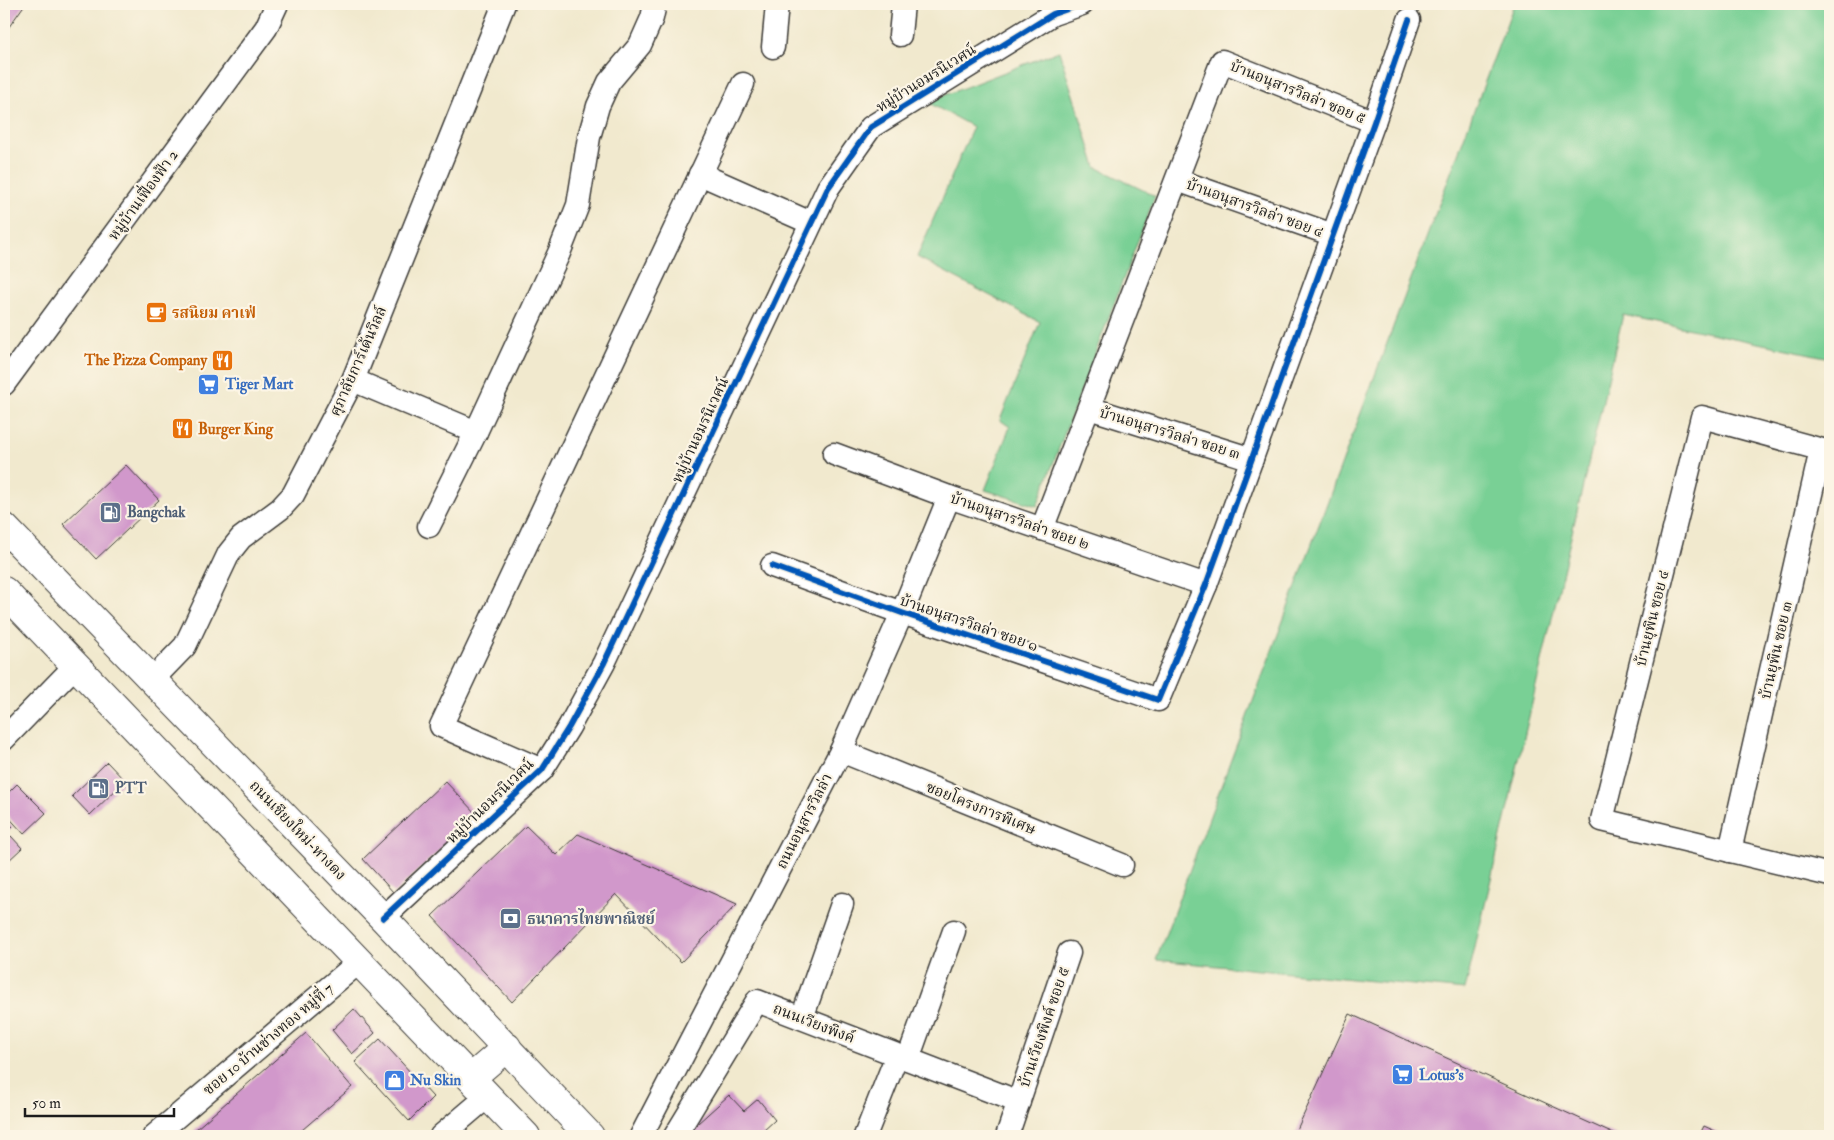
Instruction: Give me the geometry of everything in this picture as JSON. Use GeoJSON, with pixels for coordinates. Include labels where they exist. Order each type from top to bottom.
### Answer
{"type":"FeatureCollection","features":[{"type":"Feature","properties":{"kind":"main road","name":"ถนนเชียงใหม่-หางดง"},"geometry":{"type":"LineString","coordinates":[[4,526],[383,918],[590,1136]]}},
{"type":"Feature","properties":{"kind":"main road"},"geometry":{"type":"LineString","coordinates":[[4,591],[526,1136]]}},
{"type":"Feature","properties":{"kind":"main road"},"geometry":{"type":"LineString","coordinates":[[479,1087],[506,1048]]}},
{"type":"Feature","properties":{"kind":"street","name":"หมู่บ้านเฟื่องฟ้า 2"},"geometry":{"type":"LineString","coordinates":[[4,384],[266,28],[276,4]]}},
{"type":"Feature","properties":{"kind":"street","name":"ศุภาลัยการ์เด้นวิลล์"},"geometry":{"type":"LineString","coordinates":[[152,680],[185,646],[229,553],[241,538],[280,509],[293,495],[353,380],[504,4]]}},
{"type":"Feature","properties":{"kind":"street"},"geometry":{"type":"LineString","coordinates":[[429,526],[476,432],[559,253],[578,206],[589,137],[598,106],[609,82],[640,44],[652,18],[655,4]]}},
{"type":"Feature","properties":{"kind":"street"},"geometry":{"type":"LineString","coordinates":[[773,48],[777,4]]}},
{"type":"Feature","properties":{"kind":"street"},"geometry":{"type":"LineString","coordinates":[[900,35],[903,4]]}},
{"type":"Feature","properties":{"kind":"street","name":"หมู่บ้านอมรนิเวศน์"},"geometry":{"type":"LineString","coordinates":[[383,918],[542,770],[604,663],[828,188],[871,127],[1052,9],[1082,4]]}},
{"type":"Feature","properties":{"kind":"street"},"geometry":{"type":"LineString","coordinates":[[1206,585],[1374,122],[1409,20]]}},
{"type":"Feature","properties":{"kind":"street","name":"บ้านอนุสารวิลล่า ซอย ๕"},"geometry":{"type":"LineString","coordinates":[[1177,180],[1222,61],[1374,122]]}},
{"type":"Feature","properties":{"kind":"street"},"geometry":{"type":"LineString","coordinates":[[542,770],[441,726],[743,84]]}},
{"type":"Feature","properties":{"kind":"street"},"geometry":{"type":"LineString","coordinates":[[700,174],[811,223]]}},
{"type":"Feature","properties":{"kind":"street"},"geometry":{"type":"LineString","coordinates":[[1042,529],[1177,180]]}},
{"type":"Feature","properties":{"kind":"street","name":"บ้านอนุสารวิลล่า ซอย ๔"},"geometry":{"type":"LineString","coordinates":[[1177,180],[1333,235]]}},
{"type":"Feature","properties":{"kind":"street"},"geometry":{"type":"LineString","coordinates":[[353,380],[476,432]]}},
{"type":"Feature","properties":{"kind":"street","name":"บ้านอนุสารวิลล่า ซอย ๓"},"geometry":{"type":"LineString","coordinates":[[1089,408],[1252,458]]}},
{"type":"Feature","properties":{"kind":"street","name":"บ้านยุพิน ซอย ๔"},"geometry":{"type":"LineString","coordinates":[[1730,851],[1602,820],[1702,417],[1826,451]]}},
{"type":"Feature","properties":{"kind":"street","name":"บ้านยุพิน ซอย ๓"},"geometry":{"type":"LineString","coordinates":[[1730,851],[1826,451]]}},
{"type":"Feature","properties":{"kind":"street","name":"บ้านอนุสารวิลล่า ซอย ๒"},"geometry":{"type":"LineString","coordinates":[[834,454],[949,497],[1206,585]]}},
{"type":"Feature","properties":{"kind":"street","name":"ถนนอนุสารวิลล่า"},"geometry":{"type":"LineString","coordinates":[[640,1136],[841,751],[902,613],[949,497]]}},
{"type":"Feature","properties":{"kind":"street","name":"บ้านอนุสารวิลล่า ซอย ๑"},"geometry":{"type":"LineString","coordinates":[[772,566],[902,613],[1158,700],[1206,585]]}},
{"type":"Feature","properties":{"kind":"street"},"geometry":{"type":"LineString","coordinates":[[4,739],[75,666]]}},
{"type":"Feature","properties":{"kind":"street","name":"ซอยโครงการพิเศษ"},"geometry":{"type":"LineString","coordinates":[[841,751],[1122,865]]}},
{"type":"Feature","properties":{"kind":"street"},"geometry":{"type":"LineString","coordinates":[[1730,851],[1830,875]]}},
{"type":"Feature","properties":{"kind":"street"},"geometry":{"type":"LineString","coordinates":[[802,1018],[842,904]]}},
{"type":"Feature","properties":{"kind":"street"},"geometry":{"type":"LineString","coordinates":[[865,1136],[902,1057],[954,931]]}},
{"type":"Feature","properties":{"kind":"street","name":"บ้านเวียงพิงค์ ซอย ๕"},"geometry":{"type":"LineString","coordinates":[[1007,1136],[1070,953]]}},
{"type":"Feature","properties":{"kind":"street","name":"ซอย 10 บ้านช่างทอง หมู่ที่ 7"},"geometry":{"type":"LineString","coordinates":[[154,1136],[359,962]]}},
{"type":"Feature","properties":{"kind":"street","name":"ถนนเวียงพิงค์"},"geometry":{"type":"LineString","coordinates":[[675,1136],[757,1001],[1019,1102]]}},
{"type":"Feature","properties":{"kind":"street"},"geometry":{"type":"LineString","coordinates":[[441,1136],[479,1087]]}},
{"type":"Feature","properties":{"kind":"green space"},"geometry":{"type":"Polygon","coordinates":[[[1514,4],[1830,4],[1830,358],[1623,315],[1465,990],[1156,960],[1514,4]]]}},
{"type":"Feature","properties":{"kind":"green space"},"geometry":{"type":"Polygon","coordinates":[[[1059,51],[1096,167],[1155,196],[1037,506],[985,490],[1010,427],[1000,420],[1040,322],[917,257],[973,127],[927,102],[1059,51]]]}},
{"type":"Feature","properties":{"kind":"building"},"geometry":{"type":"Polygon","coordinates":[[[4,4],[25,4],[4,34],[4,4]]]}},
{"type":"Feature","properties":{"kind":"building","name":"Bangchak"},"geometry":{"type":"Polygon","coordinates":[[[126,465],[159,500],[96,559],[63,524],[126,465]]]}},
{"type":"Feature","properties":{"kind":"building","name":"PTT"},"geometry":{"type":"Polygon","coordinates":[[[107,762],[125,781],[90,815],[72,796],[107,762]]]}},
{"type":"Feature","properties":{"kind":"building"},"geometry":{"type":"Polygon","coordinates":[[[445,781],[477,815],[394,893],[363,859],[445,781]]]}},
{"type":"Feature","properties":{"kind":"building"},"geometry":{"type":"Polygon","coordinates":[[[17,784],[46,813],[24,834],[4,812],[4,797],[17,784]]]}},
{"type":"Feature","properties":{"kind":"building"},"geometry":{"type":"Polygon","coordinates":[[[4,818],[13,827],[6,833],[4,831],[4,818]]]}},
{"type":"Feature","properties":{"kind":"building"},"geometry":{"type":"Polygon","coordinates":[[[526,826],[556,855],[578,834],[737,904],[681,962],[616,894],[512,1002],[432,916],[526,826]]]}},
{"type":"Feature","properties":{"kind":"building"},"geometry":{"type":"Polygon","coordinates":[[[11,836],[22,848],[7,862],[4,858],[4,842],[11,836]]]}},
{"type":"Feature","properties":{"kind":"building"},"geometry":{"type":"Polygon","coordinates":[[[354,1009],[375,1033],[352,1054],[332,1030],[354,1009]]]}},
{"type":"Feature","properties":{"kind":"building","name":"Lotus's"},"geometry":{"type":"Polygon","coordinates":[[[1350,1014],[1618,1136],[1294,1136],[1350,1014]]]}},
{"type":"Feature","properties":{"kind":"building"},"geometry":{"type":"Polygon","coordinates":[[[306,1033],[352,1087],[295,1136],[188,1136],[306,1033]]]}},
{"type":"Feature","properties":{"kind":"building","name":"Nu Skin"},"geometry":{"type":"Polygon","coordinates":[[[380,1039],[433,1097],[409,1121],[355,1062],[380,1039]]]}},
{"type":"Feature","properties":{"kind":"building"},"geometry":{"type":"Polygon","coordinates":[[[729,1095],[744,1111],[758,1099],[775,1120],[762,1132],[766,1136],[688,1136],[697,1124],[729,1095]]]}},
{"type":"Feature","properties":{"kind":"building"},"geometry":{"type":"Polygon","coordinates":[[[1704,1126],[1726,1136],[1699,1136],[1704,1126]]]}},
{"type":"Feature","properties":{"kind":"cycle path"},"geometry":{"type":"LineString","coordinates":[[383,918],[542,770],[569,727],[604,663],[828,188],[871,127],[1053,14],[1082,4]]}},
{"type":"Feature","properties":{"kind":"cycle path"},"geometry":{"type":"LineString","coordinates":[[772,566],[902,613],[1158,700],[1206,585],[1374,122],[1409,20]]}},
{"type":"Feature","properties":{"kind":"place","name":"รสนิยม คาเฟ่"},"geometry":{"type":"Point","coordinates":[156,313]}},
{"type":"Feature","properties":{"kind":"place","name":"The Pizza Company"},"geometry":{"type":"Point","coordinates":[223,360]}},
{"type":"Feature","properties":{"kind":"place","name":"Tiger Mart"},"geometry":{"type":"Point","coordinates":[209,384]}},
{"type":"Feature","properties":{"kind":"place","name":"Burger King"},"geometry":{"type":"Point","coordinates":[182,429]}},
{"type":"Feature","properties":{"kind":"place","name":"Bangchak"},"geometry":{"type":"Point","coordinates":[111,512]}},
{"type":"Feature","properties":{"kind":"place","name":"PTT"},"geometry":{"type":"Point","coordinates":[99,788]}},
{"type":"Feature","properties":{"kind":"place","name":"ธนาคารไทยพาณิชย์"},"geometry":{"type":"Point","coordinates":[511,919]}},
{"type":"Feature","properties":{"kind":"place","name":"Lotus's"},"geometry":{"type":"Point","coordinates":[1403,1075]}},
{"type":"Feature","properties":{"kind":"place","name":"Nu Skin"},"geometry":{"type":"Point","coordinates":[394,1080]}}]}
